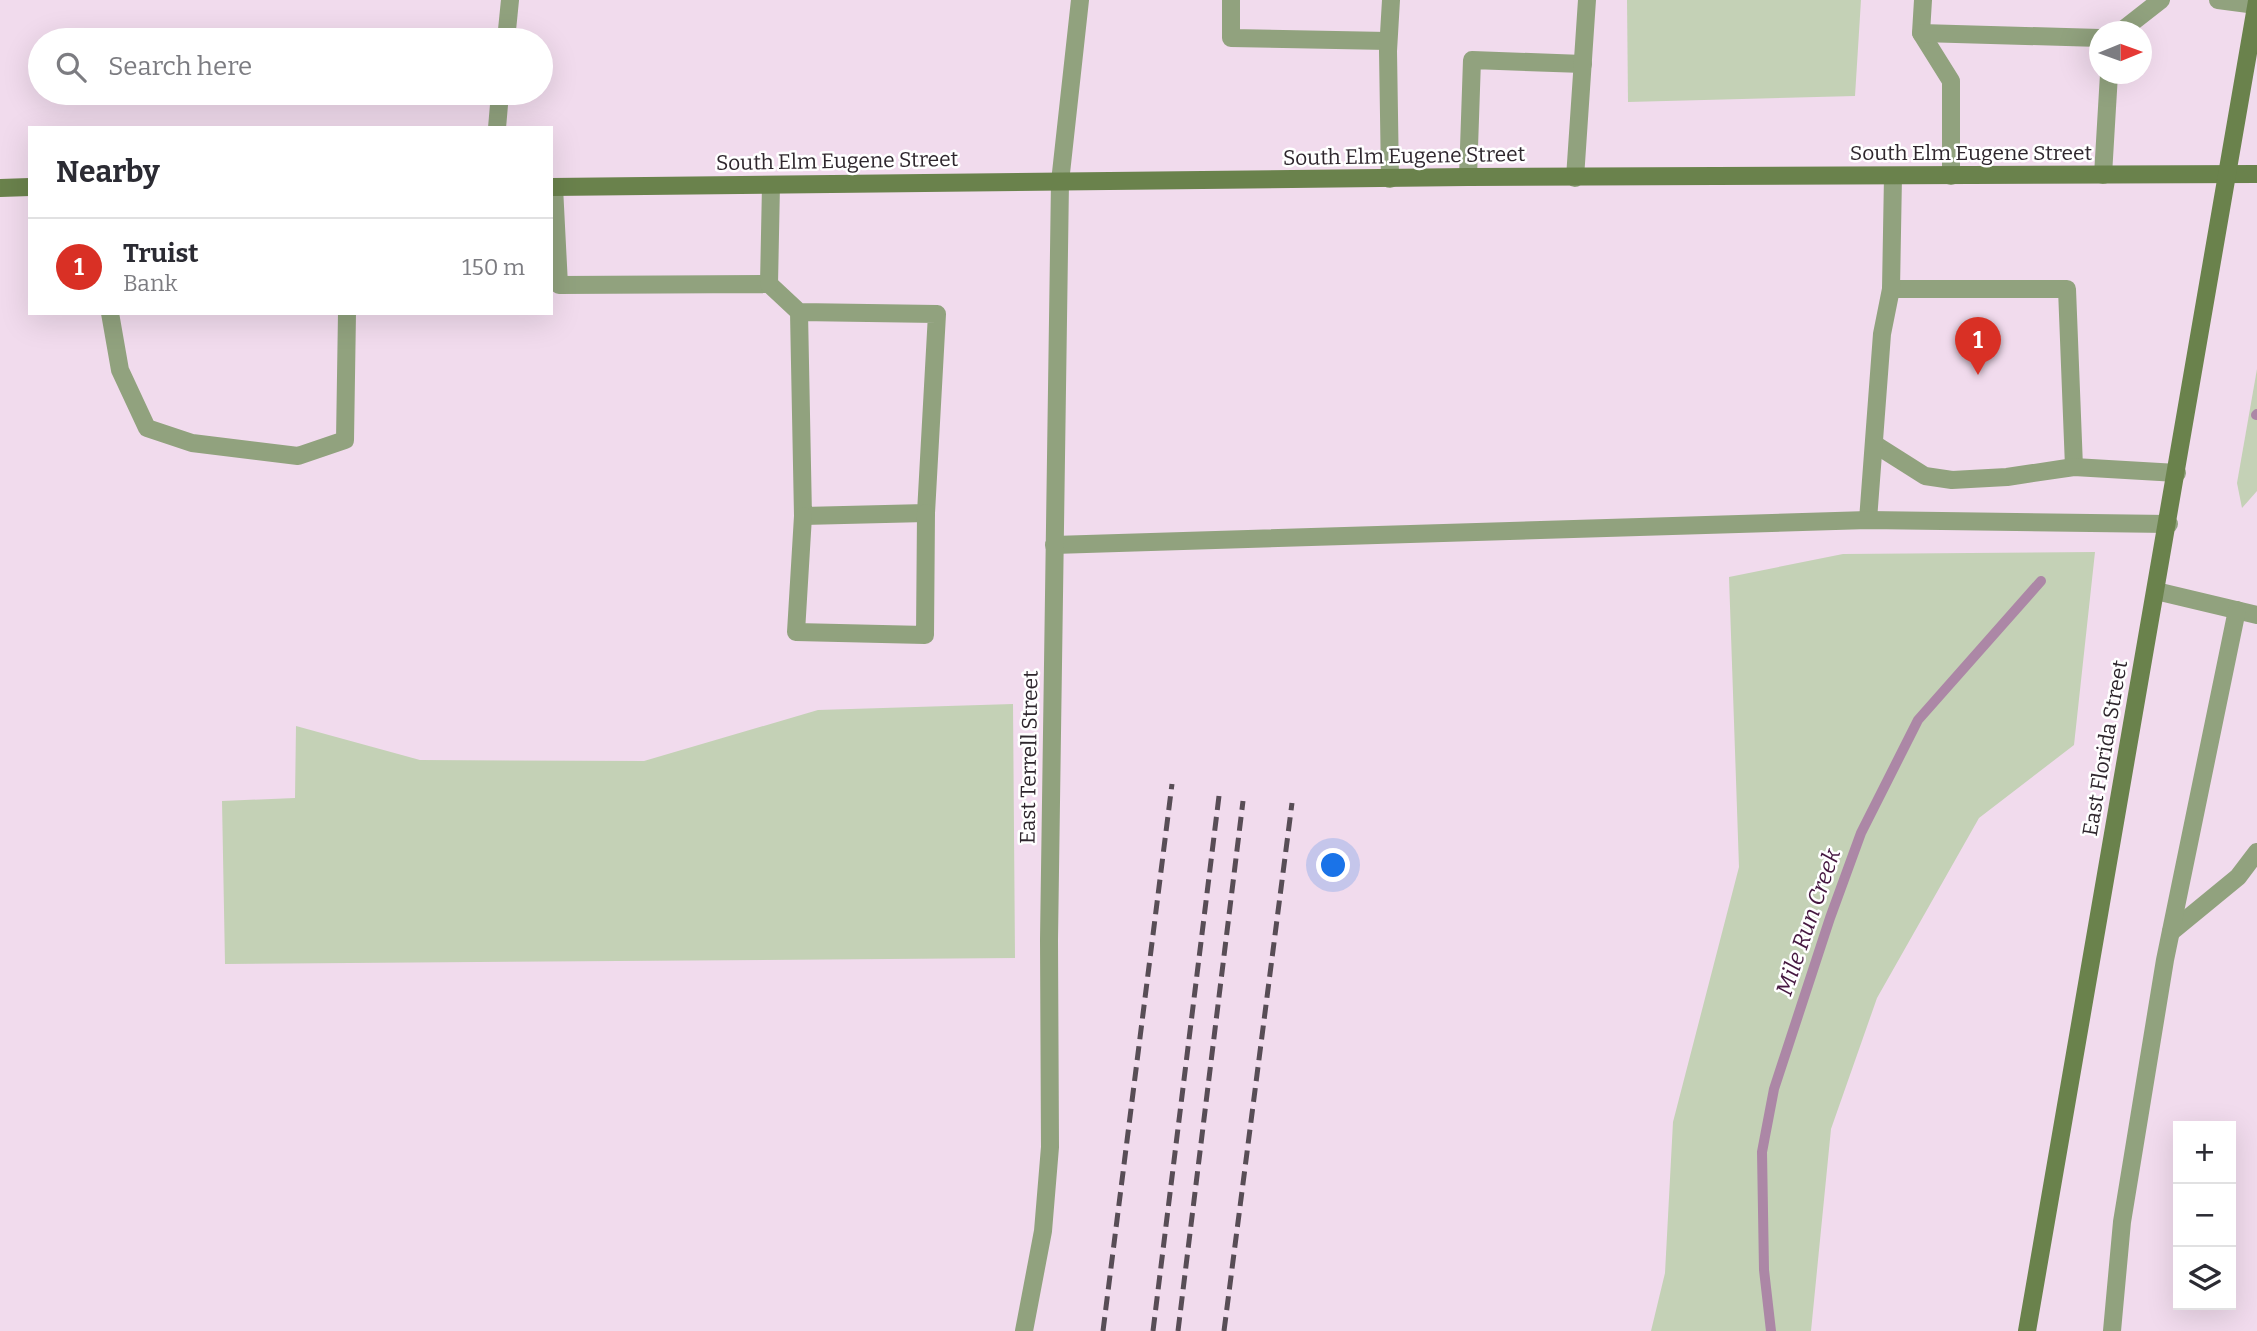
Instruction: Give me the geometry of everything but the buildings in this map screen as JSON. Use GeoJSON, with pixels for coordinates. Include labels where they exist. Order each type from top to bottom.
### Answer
{"type":"FeatureCollection","features":[{"type":"Feature","properties":{"kind":"main road","name":"East Florida Street"},"geometry":{"type":"LineString","coordinates":[[2027,1331],[2169,524],[2257,3]]}},
{"type":"Feature","properties":{"kind":"main road","name":"South Elm Eugene Street"},"geometry":{"type":"LineString","coordinates":[[553,187],[1468,177],[2257,174]]}},
{"type":"Feature","properties":{"kind":"main road"},"geometry":{"type":"LineString","coordinates":[[0,187],[28,187]]}},
{"type":"Feature","properties":{"kind":"street"},"geometry":{"type":"LineString","coordinates":[[507,28],[510,0]]}},
{"type":"Feature","properties":{"kind":"street","name":"East Terrell Street"},"geometry":{"type":"LineString","coordinates":[[1024,1331],[1044,1231],[1050,1147],[1049,940],[1060,182],[1080,0]]}},
{"type":"Feature","properties":{"kind":"street"},"geometry":{"type":"LineString","coordinates":[[1231,0],[1231,38],[1388,41]]}},
{"type":"Feature","properties":{"kind":"street"},"geometry":{"type":"LineString","coordinates":[[1390,179],[1388,41],[1391,0]]}},
{"type":"Feature","properties":{"kind":"street"},"geometry":{"type":"LineString","coordinates":[[1575,178],[1587,0]]}},
{"type":"Feature","properties":{"kind":"street"},"geometry":{"type":"LineString","coordinates":[[1923,0],[1921,33],[1951,81],[1951,176]]}},
{"type":"Feature","properties":{"kind":"street"},"geometry":{"type":"LineString","coordinates":[[2134,21],[2161,0]]}},
{"type":"Feature","properties":{"kind":"street"},"geometry":{"type":"LineString","coordinates":[[2218,0],[2257,3]]}},
{"type":"Feature","properties":{"kind":"street"},"geometry":{"type":"LineString","coordinates":[[1921,33],[2089,38]]}},
{"type":"Feature","properties":{"kind":"street"},"geometry":{"type":"LineString","coordinates":[[1468,177],[1472,60],[1583,64]]}},
{"type":"Feature","properties":{"kind":"street"},"geometry":{"type":"LineString","coordinates":[[2103,174],[2108,84]]}},
{"type":"Feature","properties":{"kind":"street"},"geometry":{"type":"LineString","coordinates":[[496,126],[499,105]]}},
{"type":"Feature","properties":{"kind":"street"},"geometry":{"type":"LineString","coordinates":[[1868,520],[1876,445],[1882,334],[1891,289],[1893,176]]}},
{"type":"Feature","properties":{"kind":"street"},"geometry":{"type":"LineString","coordinates":[[769,284],[771,185]]}},
{"type":"Feature","properties":{"kind":"street"},"geometry":{"type":"LineString","coordinates":[[553,187],[559,285],[769,284],[799,312],[937,314],[926,513],[925,635],[796,632],[803,516],[799,312]]}},
{"type":"Feature","properties":{"kind":"street"},"geometry":{"type":"LineString","coordinates":[[1891,289],[2067,289],[2074,467]]}},
{"type":"Feature","properties":{"kind":"street"},"geometry":{"type":"LineString","coordinates":[[110,315],[120,370],[147,428],[192,443],[298,456],[345,439],[348,315]]}},
{"type":"Feature","properties":{"kind":"street"},"geometry":{"type":"LineString","coordinates":[[1876,445],[1926,476],[1952,480],[2007,477],[2074,467],[2177,473]]}},
{"type":"Feature","properties":{"kind":"street"},"geometry":{"type":"LineString","coordinates":[[803,516],[926,513]]}},
{"type":"Feature","properties":{"kind":"street"},"geometry":{"type":"LineString","coordinates":[[1054,545],[1868,520],[2169,524]]}},
{"type":"Feature","properties":{"kind":"street"},"geometry":{"type":"LineString","coordinates":[[2156,591],[2257,615]]}},
{"type":"Feature","properties":{"kind":"street"},"geometry":{"type":"LineString","coordinates":[[2112,1331],[2122,1222],[2171,932],[2237,610]]}},
{"type":"Feature","properties":{"kind":"street"},"geometry":{"type":"LineString","coordinates":[[2171,932],[2238,877],[2257,852]]}},
{"type":"Feature","properties":{"kind":"green space"},"geometry":{"type":"Polygon","coordinates":[[[1627,0],[1861,0],[1855,96],[1628,102],[1627,0]]]}},
{"type":"Feature","properties":{"kind":"green space"},"geometry":{"type":"Polygon","coordinates":[[[2257,369],[2257,491],[2242,508],[2237,483],[2257,369]]]}},
{"type":"Feature","properties":{"kind":"green space"},"geometry":{"type":"Polygon","coordinates":[[[2095,552],[2074,745],[1979,818],[1877,998],[1831,1129],[1811,1331],[1651,1331],[1665,1273],[1673,1122],[1739,867],[1729,577],[1843,554],[2095,552]]]}},
{"type":"Feature","properties":{"kind":"green space"},"geometry":{"type":"Polygon","coordinates":[[[1013,704],[1015,958],[225,964],[222,801],[295,798],[296,726],[420,760],[644,761],[818,710],[1013,704]]]}},
{"type":"Feature","properties":{"kind":"waterway","name":"Mile Run Creek"},"geometry":{"type":"LineString","coordinates":[[1771,1331],[1764,1270],[1762,1152],[1774,1089],[1830,918],[1861,833],[1918,720],[2041,581]]}},
{"type":"Feature","properties":{"kind":"railway"},"geometry":{"type":"LineString","coordinates":[[1103,1331],[1172,784]]}},
{"type":"Feature","properties":{"kind":"railway"},"geometry":{"type":"LineString","coordinates":[[1153,1331],[1219,796]]}},
{"type":"Feature","properties":{"kind":"railway"},"geometry":{"type":"LineString","coordinates":[[1178,1331],[1243,801]]}},
{"type":"Feature","properties":{"kind":"railway"},"geometry":{"type":"LineString","coordinates":[[1224,1331],[1292,803]]}},
{"type":"Feature","properties":{"kind":"place","name":"Truist"},"geometry":{"type":"Point","coordinates":[1978,375]}}]}
